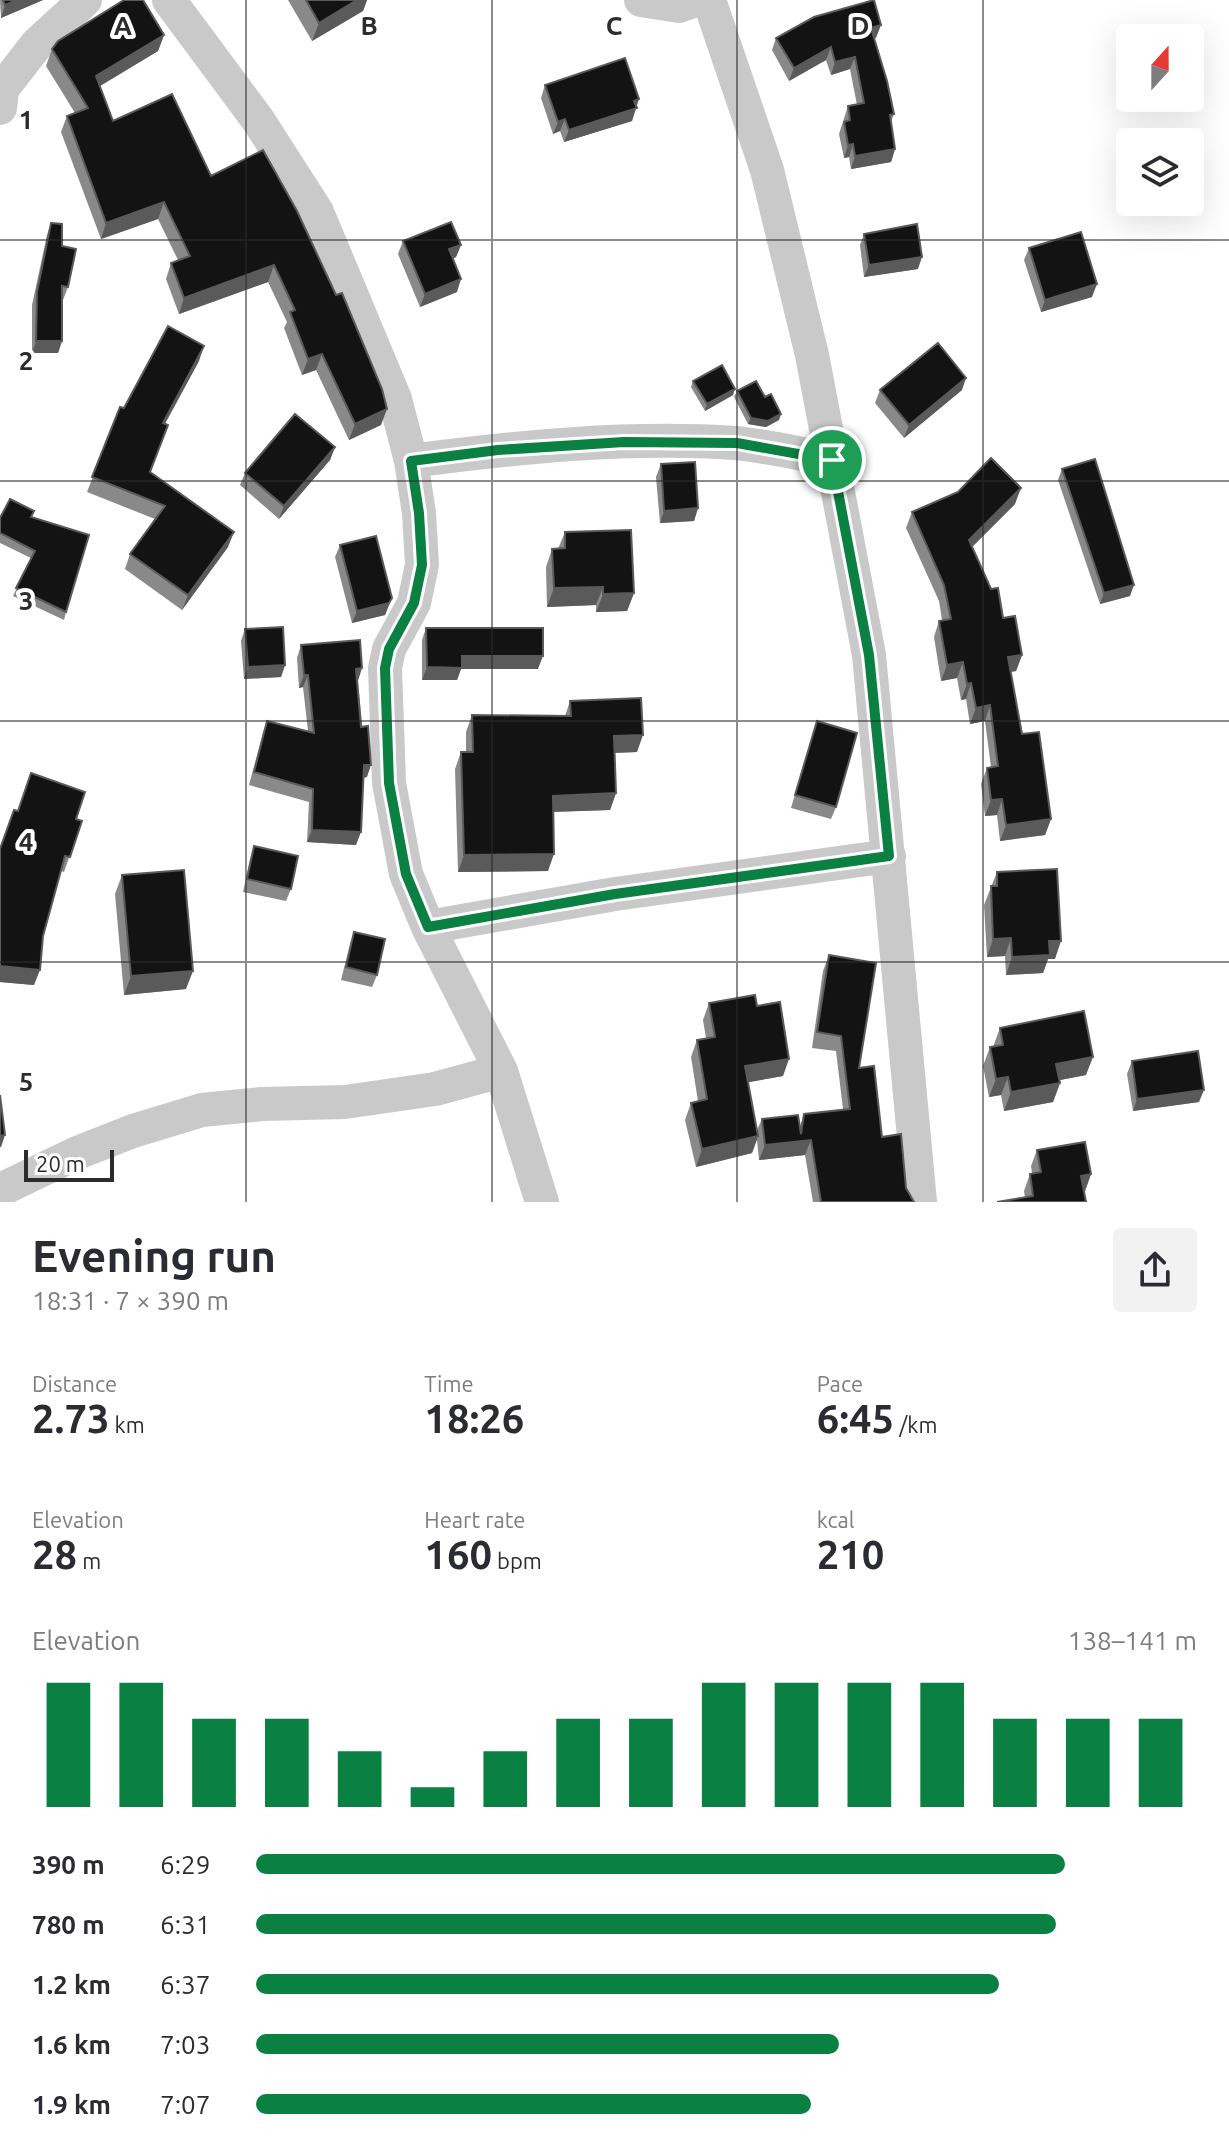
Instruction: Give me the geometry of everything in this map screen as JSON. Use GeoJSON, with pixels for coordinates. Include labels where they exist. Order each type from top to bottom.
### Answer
{"type":"FeatureCollection","features":[{"type":"Feature","properties":{"kind":"street"},"geometry":{"type":"LineString","coordinates":[[1,96],[37,44],[85,0]]}},
{"type":"Feature","properties":{"kind":"street"},"geometry":{"type":"LineString","coordinates":[[169,0],[258,120],[317,212],[395,399],[411,461],[419,513],[422,565],[414,603],[389,649],[385,668],[389,783],[406,874],[428,927],[501,1071],[542,1202]]}},
{"type":"Feature","properties":{"kind":"street"},"geometry":{"type":"LineString","coordinates":[[641,0],[679,6],[696,0]]}},
{"type":"Feature","properties":{"kind":"street"},"geometry":{"type":"LineString","coordinates":[[709,0],[767,170],[812,355],[869,655],[920,1202]]}},
{"type":"Feature","properties":{"kind":"street"},"geometry":{"type":"LineString","coordinates":[[411,461],[498,450],[624,442],[737,443],[832,460]]}},
{"type":"Feature","properties":{"kind":"street"},"geometry":{"type":"LineString","coordinates":[[428,927],[615,894],[889,856]]}},
{"type":"Feature","properties":{"kind":"street"},"geometry":{"type":"LineString","coordinates":[[0,1190],[77,1153],[133,1131],[202,1110],[262,1104],[345,1102],[435,1089],[501,1071]]}},
{"type":"Feature","properties":{"kind":"building"},"geometry":{"type":"Polygon","coordinates":[[[124,0],[143,0],[164,35],[96,76],[113,121],[172,94],[211,176],[263,150],[297,211],[336,295],[342,293],[382,389],[387,409],[355,424],[322,354],[308,359],[290,312],[295,310],[274,265],[184,298],[171,263],[190,256],[164,202],[106,223],[67,116],[88,108],[52,49],[58,41],[124,0]]]}},
{"type":"Feature","properties":{"kind":"building"},"geometry":{"type":"Polygon","coordinates":[[[306,0],[357,0],[319,23],[306,0]]]}},
{"type":"Feature","properties":{"kind":"building"},"geometry":{"type":"Polygon","coordinates":[[[874,0],[881,25],[871,28],[894,114],[890,115],[895,149],[855,156],[853,144],[848,145],[844,122],[850,120],[848,106],[864,103],[855,57],[835,62],[831,47],[794,68],[776,38],[814,17],[874,0]]]}},
{"type":"Feature","properties":{"kind":"building"},"geometry":{"type":"Polygon","coordinates":[[[625,58],[639,99],[634,101],[637,108],[569,130],[565,119],[558,122],[545,85],[625,58]]]}},
{"type":"Feature","properties":{"kind":"building"},"geometry":{"type":"Polygon","coordinates":[[[451,222],[461,245],[449,249],[461,279],[425,294],[403,241],[451,222]]]}},
{"type":"Feature","properties":{"kind":"building"},"geometry":{"type":"Polygon","coordinates":[[[51,223],[62,224],[62,246],[76,249],[68,287],[62,286],[62,341],[36,341],[37,292],[51,223]]]}},
{"type":"Feature","properties":{"kind":"building"},"geometry":{"type":"Polygon","coordinates":[[[917,224],[922,257],[869,265],[864,234],[917,224]]]}},
{"type":"Feature","properties":{"kind":"building"},"geometry":{"type":"Polygon","coordinates":[[[1081,232],[1097,284],[1045,300],[1029,248],[1081,232]]]}},
{"type":"Feature","properties":{"kind":"building"},"geometry":{"type":"Polygon","coordinates":[[[168,326],[204,346],[163,423],[168,425],[150,472],[234,532],[188,595],[130,554],[165,506],[92,477],[120,407],[124,408],[168,326]]]}},
{"type":"Feature","properties":{"kind":"building"},"geometry":{"type":"Polygon","coordinates":[[[938,343],[966,378],[909,425],[880,390],[938,343]]]}},
{"type":"Feature","properties":{"kind":"building"},"geometry":{"type":"Polygon","coordinates":[[[722,365],[735,389],[707,404],[693,381],[722,365]]]}},
{"type":"Feature","properties":{"kind":"building"},"geometry":{"type":"Polygon","coordinates":[[[756,381],[765,397],[771,394],[781,414],[768,421],[751,418],[737,391],[756,381]]]}},
{"type":"Feature","properties":{"kind":"building"},"geometry":{"type":"Polygon","coordinates":[[[295,414],[335,447],[284,506],[245,473],[295,414]]]}},
{"type":"Feature","properties":{"kind":"building"},"geometry":{"type":"Polygon","coordinates":[[[991,458],[1021,488],[969,540],[991,589],[998,588],[1003,618],[1015,616],[1022,655],[1008,657],[1022,734],[1039,732],[1051,819],[1006,825],[1002,799],[991,800],[987,768],[998,766],[990,705],[976,708],[963,662],[947,665],[939,621],[951,619],[944,585],[912,512],[958,492],[991,458]]]}},
{"type":"Feature","properties":{"kind":"building"},"geometry":{"type":"Polygon","coordinates":[[[1095,459],[1134,585],[1104,593],[1062,469],[1095,459]]]}},
{"type":"Feature","properties":{"kind":"building"},"geometry":{"type":"Polygon","coordinates":[[[695,462],[698,508],[664,511],[661,464],[695,462]]]}},
{"type":"Feature","properties":{"kind":"building"},"geometry":{"type":"Polygon","coordinates":[[[10,499],[34,511],[31,517],[89,535],[66,612],[16,588],[35,551],[0,533],[0,518],[10,499]]]}},
{"type":"Feature","properties":{"kind":"building"},"geometry":{"type":"Polygon","coordinates":[[[631,530],[634,593],[603,594],[603,587],[554,588],[552,549],[565,548],[565,532],[631,530]]]}},
{"type":"Feature","properties":{"kind":"building"},"geometry":{"type":"Polygon","coordinates":[[[376,536],[392,598],[389,603],[357,611],[340,545],[376,536]]]}},
{"type":"Feature","properties":{"kind":"building"},"geometry":{"type":"Polygon","coordinates":[[[283,627],[285,665],[248,667],[245,629],[283,627]]]}},
{"type":"Feature","properties":{"kind":"building"},"geometry":{"type":"Polygon","coordinates":[[[426,628],[543,628],[543,656],[462,656],[462,668],[427,667],[426,628]]]}},
{"type":"Feature","properties":{"kind":"building"},"geometry":{"type":"Polygon","coordinates":[[[360,640],[362,668],[356,669],[361,727],[368,726],[371,765],[364,765],[361,832],[312,830],[313,789],[254,772],[267,721],[314,733],[308,675],[304,675],[301,645],[360,640]]]}},
{"type":"Feature","properties":{"kind":"building"},"geometry":{"type":"Polygon","coordinates":[[[641,698],[643,735],[614,736],[616,793],[553,796],[554,854],[464,855],[461,752],[473,752],[472,715],[571,716],[570,701],[641,698]]]}},
{"type":"Feature","properties":{"kind":"building"},"geometry":{"type":"Polygon","coordinates":[[[817,721],[857,733],[836,807],[795,795],[817,721]]]}},
{"type":"Feature","properties":{"kind":"building"},"geometry":{"type":"Polygon","coordinates":[[[31,773],[85,792],[76,819],[82,821],[70,857],[65,856],[43,936],[40,970],[0,966],[0,849],[31,773]]]}},
{"type":"Feature","properties":{"kind":"building"},"geometry":{"type":"Polygon","coordinates":[[[254,846],[298,856],[291,889],[247,879],[254,846]]]}},
{"type":"Feature","properties":{"kind":"building"},"geometry":{"type":"Polygon","coordinates":[[[1057,869],[1061,941],[1049,941],[1050,955],[1012,957],[1011,938],[993,939],[991,886],[997,886],[997,872],[1057,869]]]}},
{"type":"Feature","properties":{"kind":"building"},"geometry":{"type":"Polygon","coordinates":[[[184,870],[193,971],[131,976],[122,875],[184,870]]]}},
{"type":"Feature","properties":{"kind":"building"},"geometry":{"type":"Polygon","coordinates":[[[354,932],[385,939],[377,975],[346,967],[354,932]]]}},
{"type":"Feature","properties":{"kind":"building"},"geometry":{"type":"Polygon","coordinates":[[[829,955],[876,963],[859,1068],[874,1066],[882,1137],[901,1134],[906,1188],[914,1202],[821,1202],[811,1140],[765,1145],[762,1119],[798,1115],[801,1134],[804,1114],[850,1109],[841,1036],[817,1032],[829,955]]]}},
{"type":"Feature","properties":{"kind":"building"},"geometry":{"type":"Polygon","coordinates":[[[755,995],[757,1006],[780,1002],[789,1059],[745,1066],[758,1136],[702,1149],[691,1103],[707,1099],[697,1040],[715,1037],[709,1003],[755,995]]]}},
{"type":"Feature","properties":{"kind":"building"},"geometry":{"type":"Polygon","coordinates":[[[1084,1011],[1093,1057],[1056,1064],[1060,1083],[1011,1092],[1008,1077],[996,1079],[990,1047],[1003,1045],[1000,1028],[1084,1011]]]}},
{"type":"Feature","properties":{"kind":"building"},"geometry":{"type":"Polygon","coordinates":[[[1198,1051],[1204,1090],[1137,1099],[1132,1061],[1198,1051]]]}},
{"type":"Feature","properties":{"kind":"building"},"geometry":{"type":"Polygon","coordinates":[[[0,1095],[5,1135],[0,1136],[0,1095]]]}},
{"type":"Feature","properties":{"kind":"building"},"geometry":{"type":"Polygon","coordinates":[[[1085,1142],[1091,1174],[1081,1176],[1086,1202],[997,1202],[1033,1196],[1030,1174],[1041,1172],[1037,1150],[1085,1142]]]}},
{"type":"Feature","properties":{"kind":"route"},"geometry":{"type":"LineString","coordinates":[[624,442],[737,443],[832,460],[869,655],[889,856],[615,894],[428,927],[406,874],[389,783],[385,668],[389,649],[414,603],[422,565],[419,513],[411,461],[498,450],[624,442]]}}]}
